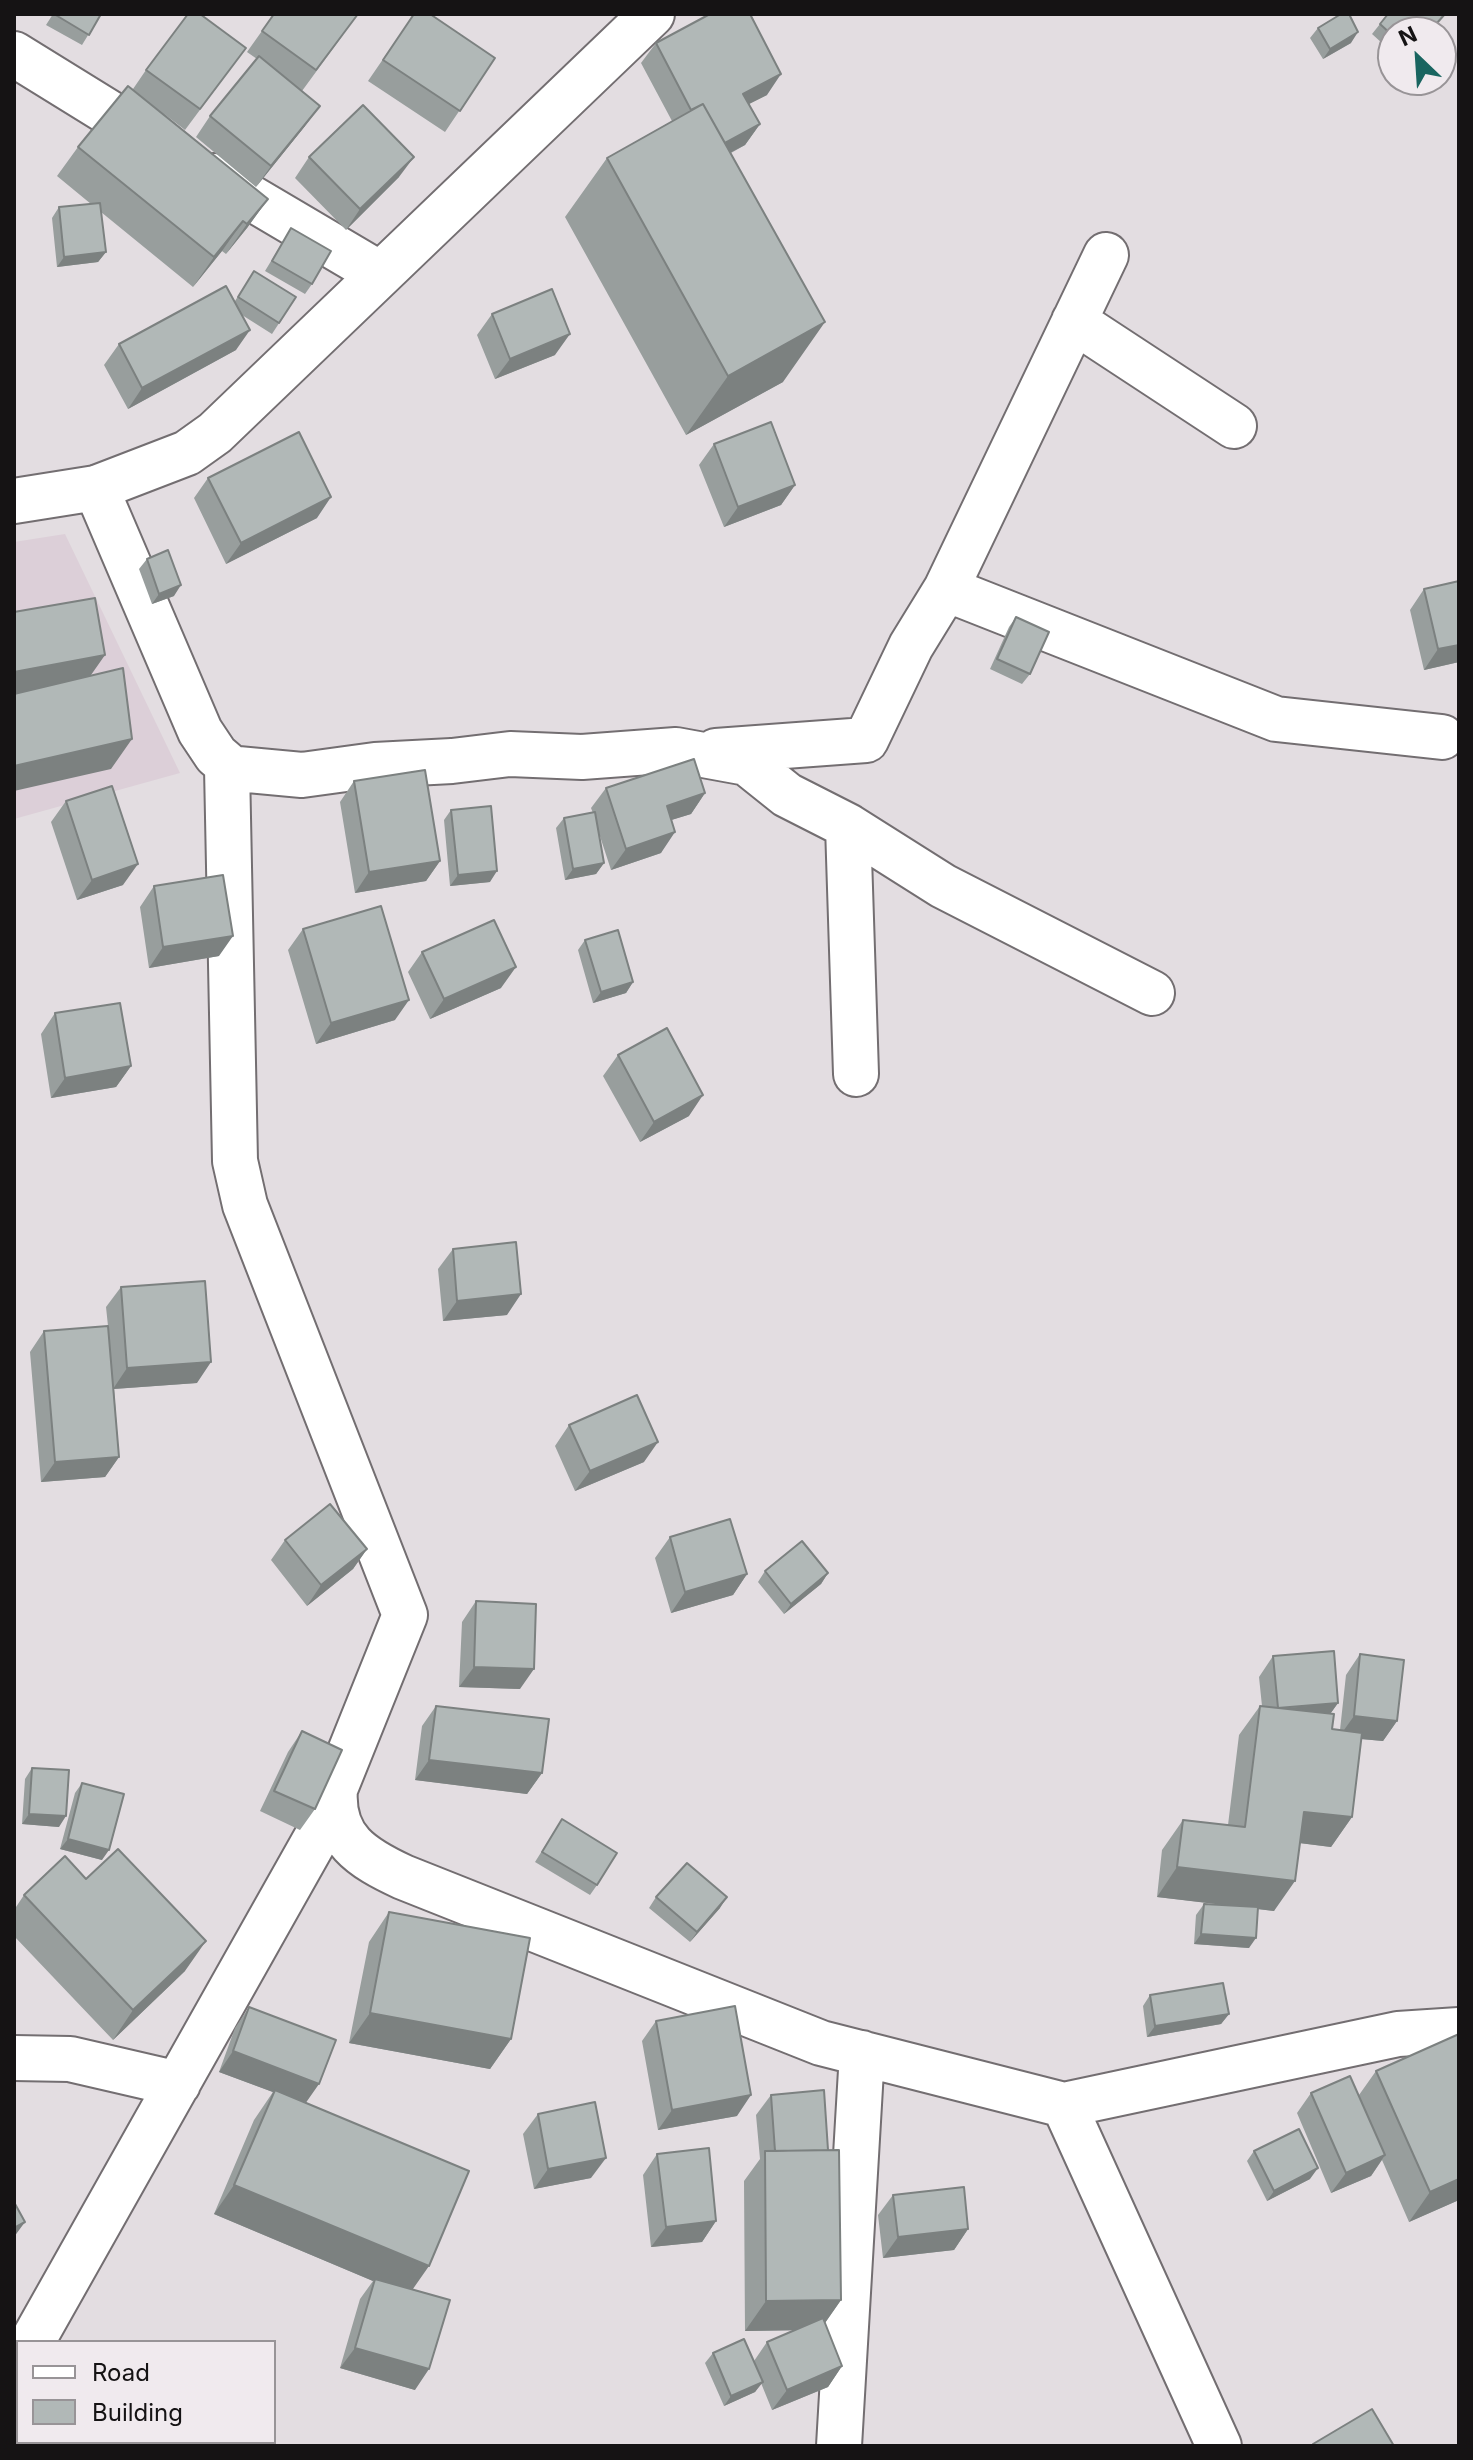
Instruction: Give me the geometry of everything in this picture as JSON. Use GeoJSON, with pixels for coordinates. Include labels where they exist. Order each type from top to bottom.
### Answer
{"type":"FeatureCollection","features":[{"type":"Feature","properties":{"kind":"street"},"geometry":{"type":"LineString","coordinates":[[14,501],[96,488],[187,453],[215,433],[652,14]]}},
{"type":"Feature","properties":{"kind":"street"},"geometry":{"type":"LineString","coordinates":[[14,54],[380,274]]}},
{"type":"Feature","properties":{"kind":"street"},"geometry":{"type":"LineString","coordinates":[[693,753],[866,740],[911,646],[946,589],[1106,255]]}},
{"type":"Feature","properties":{"kind":"street"},"geometry":{"type":"LineString","coordinates":[[1074,321],[1234,426]]}},
{"type":"Feature","properties":{"kind":"street"},"geometry":{"type":"LineString","coordinates":[[96,488],[200,731],[216,755],[230,767],[227,768],[235,1161],[245,1205],[405,1615],[335,1789],[337,1823],[352,1844],[373,1863],[403,1877],[821,2043],[1064,2105],[1398,2034],[1459,2030]]}},
{"type":"Feature","properties":{"kind":"street"},"geometry":{"type":"LineString","coordinates":[[946,589],[1276,719],[1442,737]]}},
{"type":"Feature","properties":{"kind":"street"},"geometry":{"type":"LineString","coordinates":[[227,768],[302,775],[375,765],[510,754],[582,757],[676,750],[747,763],[787,795],[848,826],[943,886],[1152,993]]}},
{"type":"Feature","properties":{"kind":"street"},"geometry":{"type":"LineString","coordinates":[[848,826],[856,1074]]}},
{"type":"Feature","properties":{"kind":"street"},"geometry":{"type":"LineString","coordinates":[[33,2340],[334,1806]]}},
{"type":"Feature","properties":{"kind":"street"},"geometry":{"type":"LineString","coordinates":[[839,2446],[862,2053]]}},
{"type":"Feature","properties":{"kind":"street"},"geometry":{"type":"LineString","coordinates":[[14,2058],[70,2059],[178,2084]]}},
{"type":"Feature","properties":{"kind":"street"},"geometry":{"type":"LineString","coordinates":[[1064,2105],[1219,2446]]}},
{"type":"Feature","properties":{"kind":"shaded area"},"geometry":{"type":"Polygon","coordinates":[[[65,534],[180,773],[14,819],[14,542],[65,534]]]}},
{"type":"Feature","properties":{"kind":"building"},"geometry":{"type":"Polygon","coordinates":[[[54,14],[101,14],[89,35],[54,14]]]}},
{"type":"Feature","properties":{"kind":"building"},"geometry":{"type":"Polygon","coordinates":[[[188,14],[200,14],[246,48],[200,109],[146,70],[188,14]]]}},
{"type":"Feature","properties":{"kind":"building"},"geometry":{"type":"Polygon","coordinates":[[[274,14],[358,14],[316,70],[262,31],[274,14]]]}},
{"type":"Feature","properties":{"kind":"building"},"geometry":{"type":"Polygon","coordinates":[[[414,14],[430,14],[495,58],[460,111],[383,60],[414,14]]]}},
{"type":"Feature","properties":{"kind":"building"},"geometry":{"type":"Polygon","coordinates":[[[710,14],[750,14],[781,74],[743,94],[760,124],[725,143],[703,104],[691,110],[656,43],[710,14]]]}},
{"type":"Feature","properties":{"kind":"building"},"geometry":{"type":"Polygon","coordinates":[[[1341,14],[1349,14],[1358,32],[1330,49],[1318,28],[1341,14]]]}},
{"type":"Feature","properties":{"kind":"building"},"geometry":{"type":"Polygon","coordinates":[[[1388,14],[1445,14],[1443,16],[1386,16],[1388,14]]]}},
{"type":"Feature","properties":{"kind":"building"},"geometry":{"type":"Polygon","coordinates":[[[259,56],[320,106],[271,166],[210,116],[259,56]]]}},
{"type":"Feature","properties":{"kind":"building"},"geometry":{"type":"Polygon","coordinates":[[[128,86],[268,199],[247,224],[243,221],[214,257],[78,147],[128,86]]]}},
{"type":"Feature","properties":{"kind":"building"},"geometry":{"type":"Polygon","coordinates":[[[703,104],[825,322],[728,376],[607,158],[703,104]]]}},
{"type":"Feature","properties":{"kind":"building"},"geometry":{"type":"Polygon","coordinates":[[[363,105],[414,157],[360,209],[309,157],[363,105]]]}},
{"type":"Feature","properties":{"kind":"building"},"geometry":{"type":"Polygon","coordinates":[[[100,203],[106,252],[64,257],[59,207],[100,203]]]}},
{"type":"Feature","properties":{"kind":"building"},"geometry":{"type":"Polygon","coordinates":[[[291,228],[331,251],[312,284],[272,261],[291,228]]]}},
{"type":"Feature","properties":{"kind":"building"},"geometry":{"type":"Polygon","coordinates":[[[254,271],[296,297],[279,323],[238,297],[254,271]]]}},
{"type":"Feature","properties":{"kind":"building"},"geometry":{"type":"Polygon","coordinates":[[[226,286],[250,330],[142,388],[119,344],[226,286]]]}},
{"type":"Feature","properties":{"kind":"building"},"geometry":{"type":"Polygon","coordinates":[[[552,289],[570,334],[510,359],[492,314],[552,289]]]}},
{"type":"Feature","properties":{"kind":"building"},"geometry":{"type":"Polygon","coordinates":[[[771,422],[795,485],[738,507],[714,444],[771,422]]]}},
{"type":"Feature","properties":{"kind":"building"},"geometry":{"type":"Polygon","coordinates":[[[299,432],[331,497],[241,543],[208,478],[299,432]]]}},
{"type":"Feature","properties":{"kind":"building"},"geometry":{"type":"Polygon","coordinates":[[[168,550],[181,585],[159,594],[147,559],[168,550]]]}},
{"type":"Feature","properties":{"kind":"building"},"geometry":{"type":"Polygon","coordinates":[[[1459,581],[1459,645],[1438,649],[1424,589],[1459,581]]]}},
{"type":"Feature","properties":{"kind":"building"},"geometry":{"type":"Polygon","coordinates":[[[95,598],[105,655],[14,672],[14,612],[95,598]]]}},
{"type":"Feature","properties":{"kind":"building"},"geometry":{"type":"Polygon","coordinates":[[[1016,617],[1049,632],[1030,674],[997,659],[1016,617]]]}},
{"type":"Feature","properties":{"kind":"building"},"geometry":{"type":"Polygon","coordinates":[[[123,668],[132,739],[14,766],[14,694],[123,668]]]}},
{"type":"Feature","properties":{"kind":"building"},"geometry":{"type":"Polygon","coordinates":[[[694,759],[705,793],[667,806],[675,832],[626,849],[606,788],[694,759]]]}},
{"type":"Feature","properties":{"kind":"building"},"geometry":{"type":"Polygon","coordinates":[[[425,770],[440,861],[369,872],[354,781],[425,770]]]}},
{"type":"Feature","properties":{"kind":"building"},"geometry":{"type":"Polygon","coordinates":[[[112,786],[138,864],[92,880],[66,801],[112,786]]]}},
{"type":"Feature","properties":{"kind":"building"},"geometry":{"type":"Polygon","coordinates":[[[491,806],[497,871],[458,875],[451,810],[491,806]]]}},
{"type":"Feature","properties":{"kind":"building"},"geometry":{"type":"Polygon","coordinates":[[[595,812],[604,863],[573,869],[564,818],[595,812]]]}},
{"type":"Feature","properties":{"kind":"building"},"geometry":{"type":"Polygon","coordinates":[[[223,875],[233,936],[163,947],[154,886],[223,875]]]}},
{"type":"Feature","properties":{"kind":"building"},"geometry":{"type":"Polygon","coordinates":[[[381,906],[409,1000],[331,1023],[303,929],[381,906]]]}},
{"type":"Feature","properties":{"kind":"building"},"geometry":{"type":"Polygon","coordinates":[[[494,920],[516,967],[444,999],[422,952],[494,920]]]}},
{"type":"Feature","properties":{"kind":"building"},"geometry":{"type":"Polygon","coordinates":[[[618,930],[633,982],[601,992],[585,940],[618,930]]]}},
{"type":"Feature","properties":{"kind":"building"},"geometry":{"type":"Polygon","coordinates":[[[120,1003],[131,1066],[65,1078],[55,1013],[120,1003]]]}},
{"type":"Feature","properties":{"kind":"building"},"geometry":{"type":"Polygon","coordinates":[[[667,1028],[703,1095],[654,1122],[618,1055],[667,1028]]]}},
{"type":"Feature","properties":{"kind":"building"},"geometry":{"type":"Polygon","coordinates":[[[516,1242],[521,1294],[457,1301],[453,1249],[516,1242]]]}},
{"type":"Feature","properties":{"kind":"building"},"geometry":{"type":"Polygon","coordinates":[[[205,1281],[211,1362],[127,1368],[121,1287],[205,1281]]]}},
{"type":"Feature","properties":{"kind":"building"},"geometry":{"type":"Polygon","coordinates":[[[108,1326],[119,1457],[55,1462],[44,1331],[108,1326]]]}},
{"type":"Feature","properties":{"kind":"building"},"geometry":{"type":"Polygon","coordinates":[[[637,1395],[658,1442],[590,1471],[569,1425],[637,1395]]]}},
{"type":"Feature","properties":{"kind":"building"},"geometry":{"type":"Polygon","coordinates":[[[330,1504],[367,1549],[321,1585],[285,1540],[330,1504]]]}},
{"type":"Feature","properties":{"kind":"building"},"geometry":{"type":"Polygon","coordinates":[[[730,1519],[747,1574],[685,1592],[670,1537],[730,1519]]]}},
{"type":"Feature","properties":{"kind":"building"},"geometry":{"type":"Polygon","coordinates":[[[802,1541],[828,1573],[791,1604],[765,1571],[802,1541]]]}},
{"type":"Feature","properties":{"kind":"building"},"geometry":{"type":"Polygon","coordinates":[[[476,1601],[536,1604],[534,1669],[474,1667],[476,1601]]]}},
{"type":"Feature","properties":{"kind":"building"},"geometry":{"type":"Polygon","coordinates":[[[1334,1651],[1338,1703],[1278,1708],[1273,1656],[1334,1651]]]}},
{"type":"Feature","properties":{"kind":"building"},"geometry":{"type":"Polygon","coordinates":[[[1360,1654],[1404,1660],[1397,1721],[1354,1716],[1360,1654]]]}},
{"type":"Feature","properties":{"kind":"building"},"geometry":{"type":"Polygon","coordinates":[[[436,1706],[549,1719],[542,1773],[429,1760],[436,1706]]]}},
{"type":"Feature","properties":{"kind":"building"},"geometry":{"type":"Polygon","coordinates":[[[1260,1706],[1334,1714],[1332,1729],[1362,1733],[1352,1817],[1304,1812],[1295,1881],[1177,1867],[1183,1820],[1245,1827],[1260,1706]]]}},
{"type":"Feature","properties":{"kind":"building"},"geometry":{"type":"Polygon","coordinates":[[[302,1731],[342,1750],[315,1809],[274,1791],[302,1731]]]}},
{"type":"Feature","properties":{"kind":"building"},"geometry":{"type":"Polygon","coordinates":[[[32,1768],[69,1770],[66,1816],[29,1814],[32,1768]]]}},
{"type":"Feature","properties":{"kind":"building"},"geometry":{"type":"Polygon","coordinates":[[[82,1783],[124,1794],[109,1850],[68,1839],[82,1783]]]}},
{"type":"Feature","properties":{"kind":"building"},"geometry":{"type":"Polygon","coordinates":[[[562,1819],[617,1853],[597,1885],[542,1852],[562,1819]]]}},
{"type":"Feature","properties":{"kind":"building"},"geometry":{"type":"Polygon","coordinates":[[[118,1849],[206,1941],[133,2010],[24,1895],[65,1856],[86,1879],[118,1849]]]}},
{"type":"Feature","properties":{"kind":"building"},"geometry":{"type":"Polygon","coordinates":[[[687,1863],[727,1897],[697,1932],[656,1897],[687,1863]]]}},
{"type":"Feature","properties":{"kind":"building"},"geometry":{"type":"Polygon","coordinates":[[[1204,1904],[1258,1907],[1256,1938],[1201,1934],[1204,1904]]]}},
{"type":"Feature","properties":{"kind":"building"},"geometry":{"type":"Polygon","coordinates":[[[389,1912],[530,1938],[511,2039],[370,2013],[389,1912]]]}},
{"type":"Feature","properties":{"kind":"building"},"geometry":{"type":"Polygon","coordinates":[[[1223,1983],[1229,2014],[1155,2026],[1150,1995],[1223,1983]]]}},
{"type":"Feature","properties":{"kind":"building"},"geometry":{"type":"Polygon","coordinates":[[[735,2006],[751,2095],[672,2110],[656,2021],[735,2006]]]}},
{"type":"Feature","properties":{"kind":"building"},"geometry":{"type":"Polygon","coordinates":[[[249,2007],[336,2040],[319,2084],[233,2051],[249,2007]]]}},
{"type":"Feature","properties":{"kind":"building"},"geometry":{"type":"Polygon","coordinates":[[[1459,2034],[1459,2179],[1430,2192],[1376,2071],[1459,2034]]]}},
{"type":"Feature","properties":{"kind":"building"},"geometry":{"type":"Polygon","coordinates":[[[1350,2076],[1385,2155],[1346,2173],[1311,2093],[1350,2076]]]}},
{"type":"Feature","properties":{"kind":"building"},"geometry":{"type":"Polygon","coordinates":[[[275,2090],[469,2171],[429,2266],[234,2185],[275,2090]]]}},
{"type":"Feature","properties":{"kind":"building"},"geometry":{"type":"Polygon","coordinates":[[[824,2090],[828,2150],[775,2151],[771,2095],[824,2090]]]}},
{"type":"Feature","properties":{"kind":"building"},"geometry":{"type":"Polygon","coordinates":[[[595,2102],[606,2158],[548,2169],[538,2114],[595,2102]]]}},
{"type":"Feature","properties":{"kind":"building"},"geometry":{"type":"Polygon","coordinates":[[[1299,2129],[1318,2168],[1274,2191],[1254,2151],[1299,2129]]]}},
{"type":"Feature","properties":{"kind":"building"},"geometry":{"type":"Polygon","coordinates":[[[709,2148],[716,2221],[666,2227],[657,2154],[709,2148]]]}},
{"type":"Feature","properties":{"kind":"building"},"geometry":{"type":"Polygon","coordinates":[[[839,2150],[841,2300],[766,2301],[765,2151],[839,2150]]]}},
{"type":"Feature","properties":{"kind":"building"},"geometry":{"type":"Polygon","coordinates":[[[964,2187],[968,2229],[898,2237],[893,2195],[964,2187]]]}},
{"type":"Feature","properties":{"kind":"building"},"geometry":{"type":"Polygon","coordinates":[[[14,2202],[25,2222],[14,2228],[14,2202]]]}},
{"type":"Feature","properties":{"kind":"building"},"geometry":{"type":"Polygon","coordinates":[[[375,2279],[450,2300],[429,2369],[355,2348],[375,2279]]]}},
{"type":"Feature","properties":{"kind":"building"},"geometry":{"type":"Polygon","coordinates":[[[823,2318],[842,2366],[787,2390],[767,2342],[823,2318]]]}},
{"type":"Feature","properties":{"kind":"building"},"geometry":{"type":"Polygon","coordinates":[[[744,2339],[763,2382],[731,2396],[713,2353],[744,2339]]]}},
{"type":"Feature","properties":{"kind":"building"},"geometry":{"type":"Polygon","coordinates":[[[1372,2409],[1394,2446],[1313,2444],[1372,2409]]]}}]}
